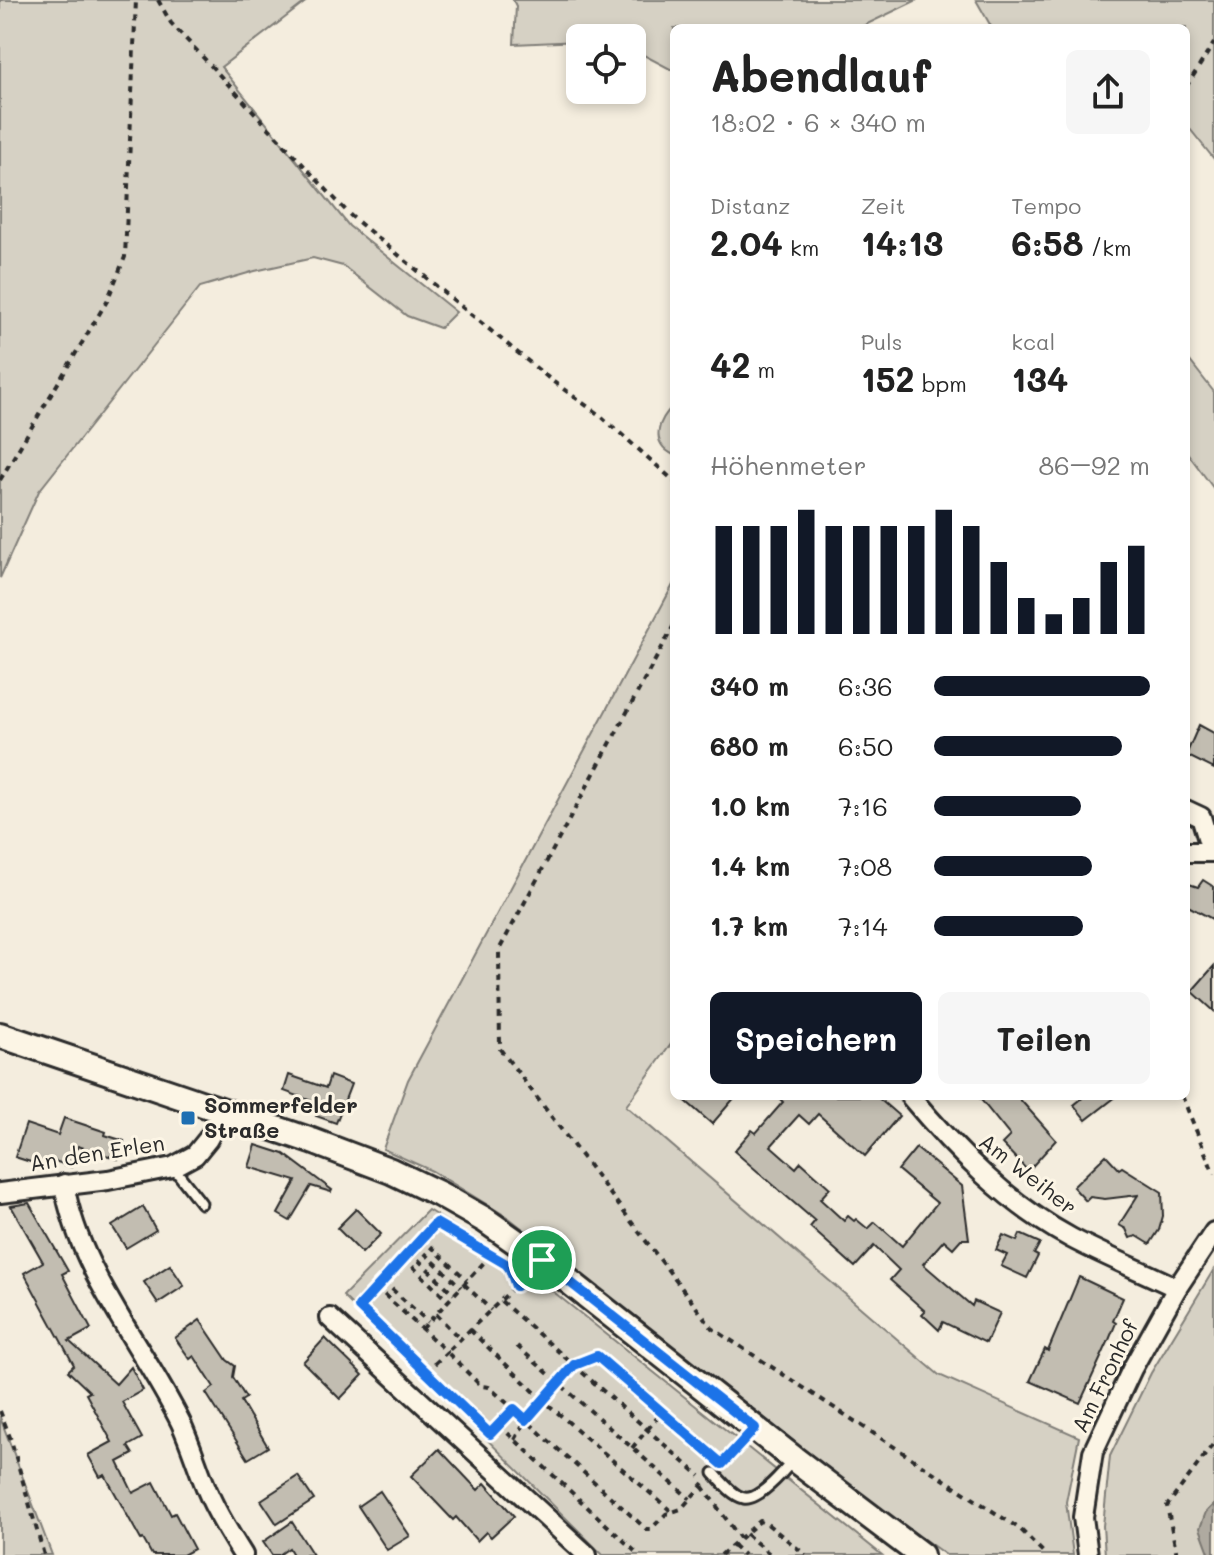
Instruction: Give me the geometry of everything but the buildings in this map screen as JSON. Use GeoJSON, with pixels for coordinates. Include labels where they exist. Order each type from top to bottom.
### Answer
{"type":"FeatureCollection","features":[{"type":"Feature","properties":{"kind":"main road"},"geometry":{"type":"LineString","coordinates":[[0,1035],[391,1171],[485,1220],[542,1260],[921,1555]]}},
{"type":"Feature","properties":{"kind":"street"},"geometry":{"type":"LineString","coordinates":[[1190,812],[1201,817],[1213,851],[1190,852]]}},
{"type":"Feature","properties":{"kind":"street","name":"Am Weiher"},"geometry":{"type":"LineString","coordinates":[[913,1100],[954,1147],[1025,1208],[1069,1237],[1177,1288]]}},
{"type":"Feature","properties":{"kind":"street","name":"An den Erlen"},"geometry":{"type":"LineString","coordinates":[[0,1193],[144,1174],[173,1167],[195,1155],[223,1112]]}},
{"type":"Feature","properties":{"kind":"street"},"geometry":{"type":"LineString","coordinates":[[64,1184],[69,1212],[79,1237],[110,1300],[181,1424],[210,1498],[243,1555]]}},
{"type":"Feature","properties":{"kind":"street","name":"Am Fronhof"},"geometry":{"type":"LineString","coordinates":[[1088,1555],[1083,1517],[1093,1452],[1132,1369],[1177,1288],[1214,1232]]}},
{"type":"Feature","properties":{"kind":"street"},"geometry":{"type":"LineString","coordinates":[[330,1318],[587,1555]]}},
{"type":"Feature","properties":{"kind":"lane"},"geometry":{"type":"LineString","coordinates":[[173,1167],[201,1203]]}},
{"type":"Feature","properties":{"kind":"lane"},"geometry":{"type":"LineString","coordinates":[[714,1473],[736,1495],[745,1499],[753,1497],[780,1477],[794,1459]]}},
{"type":"Feature","properties":{"kind":"path"},"geometry":{"type":"LineString","coordinates":[[0,480],[107,301],[125,257],[136,0]]}},
{"type":"Feature","properties":{"kind":"path"},"geometry":{"type":"LineString","coordinates":[[158,0],[171,23],[351,216],[551,380],[601,416],[670,477]]}},
{"type":"Feature","properties":{"kind":"path"},"geometry":{"type":"LineString","coordinates":[[1190,81],[1214,43]]}},
{"type":"Feature","properties":{"kind":"path"},"geometry":{"type":"LineString","coordinates":[[670,632],[499,950],[500,1049],[712,1328],[1020,1529],[1046,1555]]}},
{"type":"Feature","properties":{"kind":"path"},"geometry":{"type":"LineString","coordinates":[[1184,1100],[1214,1174]]}},
{"type":"Feature","properties":{"kind":"path"},"geometry":{"type":"LineString","coordinates":[[490,1434],[359,1307],[436,1223],[510,1269],[516,1286]]}},
{"type":"Feature","properties":{"kind":"path"},"geometry":{"type":"LineString","coordinates":[[422,1238],[491,1310]]}},
{"type":"Feature","properties":{"kind":"path"},"geometry":{"type":"LineString","coordinates":[[416,1245],[464,1284]]}},
{"type":"Feature","properties":{"kind":"path"},"geometry":{"type":"LineString","coordinates":[[410,1252],[454,1294]]}},
{"type":"Feature","properties":{"kind":"path"},"geometry":{"type":"LineString","coordinates":[[422,1329],[491,1255]]}},
{"type":"Feature","properties":{"kind":"path"},"geometry":{"type":"LineString","coordinates":[[404,1258],[448,1301]]}},
{"type":"Feature","properties":{"kind":"path"},"geometry":{"type":"LineString","coordinates":[[426,1372],[542,1260]]}},
{"type":"Feature","properties":{"kind":"path"},"geometry":{"type":"LineString","coordinates":[[383,1281],[428,1322]]}},
{"type":"Feature","properties":{"kind":"path"},"geometry":{"type":"LineString","coordinates":[[377,1288],[481,1386],[489,1387],[646,1529],[651,1529],[666,1514],[681,1509],[706,1482],[501,1301]]}},
{"type":"Feature","properties":{"kind":"path"},"geometry":{"type":"LineString","coordinates":[[436,1314],[460,1339]]}},
{"type":"Feature","properties":{"kind":"path"},"geometry":{"type":"LineString","coordinates":[[470,1330],[543,1400],[672,1512]]}},
{"type":"Feature","properties":{"kind":"path"},"geometry":{"type":"LineString","coordinates":[[517,1346],[690,1499]]}},
{"type":"Feature","properties":{"kind":"path"},"geometry":{"type":"LineString","coordinates":[[515,1440],[526,1420],[574,1365],[597,1356],[722,1464],[755,1428]]}},
{"type":"Feature","properties":{"kind":"path"},"geometry":{"type":"LineString","coordinates":[[475,1450],[514,1409]]}},
{"type":"Feature","properties":{"kind":"path"},"geometry":{"type":"LineString","coordinates":[[0,1411],[44,1555]]}},
{"type":"Feature","properties":{"kind":"path"},"geometry":{"type":"LineString","coordinates":[[632,1448],[662,1412]]}},
{"type":"Feature","properties":{"kind":"path"},"geometry":{"type":"LineString","coordinates":[[499,1425],[639,1555]]}},
{"type":"Feature","properties":{"kind":"path"},"geometry":{"type":"LineString","coordinates":[[1177,1555],[1167,1506],[1214,1443]]}},
{"type":"Feature","properties":{"kind":"path"},"geometry":{"type":"LineString","coordinates":[[702,1486],[740,1538]]}},
{"type":"Feature","properties":{"kind":"path"},"geometry":{"type":"LineString","coordinates":[[721,1555],[760,1521],[806,1555]]}},
{"type":"Feature","properties":{"kind":"path"},"geometry":{"type":"LineString","coordinates":[[746,1534],[771,1555]]}},
{"type":"Feature","properties":{"kind":"path"},"geometry":{"type":"LineString","coordinates":[[733,1545],[744,1555]]}},
{"type":"Feature","properties":{"kind":"shaded area"},"geometry":{"type":"Polygon","coordinates":[[[0,0],[308,0],[221,67],[349,226],[456,312],[440,328],[407,316],[343,266],[313,258],[200,287],[39,491],[0,578],[0,0]]]}},
{"type":"Feature","properties":{"kind":"shaded area"},"geometry":{"type":"Polygon","coordinates":[[[513,0],[917,0],[867,24],[670,24],[670,69],[646,56],[646,24],[566,24],[566,42],[514,44],[516,6],[513,0]]]}},
{"type":"Feature","properties":{"kind":"shaded area"},"geometry":{"type":"Polygon","coordinates":[[[976,0],[1214,0],[1214,159],[1190,129],[1190,24],[990,24],[976,0]]]}},
{"type":"Feature","properties":{"kind":"shaded area"},"geometry":{"type":"Polygon","coordinates":[[[1190,361],[1214,392],[1214,489],[1190,456],[1190,361]]]}},
{"type":"Feature","properties":{"kind":"shaded area"},"geometry":{"type":"Polygon","coordinates":[[[670,410],[670,452],[659,438],[664,417],[670,410]]]}},
{"type":"Feature","properties":{"kind":"shaded area"},"geometry":{"type":"Polygon","coordinates":[[[670,590],[670,1046],[626,1106],[939,1375],[1079,1437],[1066,1502],[1073,1555],[946,1555],[869,1500],[509,1218],[432,1171],[383,1149],[408,1080],[670,590]]]}},
{"type":"Feature","properties":{"kind":"shaded area"},"geometry":{"type":"Polygon","coordinates":[[[428,1210],[530,1273],[882,1555],[603,1555],[343,1296],[428,1210]]]}},
{"type":"Feature","properties":{"kind":"shaded area"},"geometry":{"type":"Polygon","coordinates":[[[1214,1269],[1214,1555],[1105,1555],[1103,1526],[1110,1456],[1151,1373],[1214,1269]]]}},
{"type":"Feature","properties":{"kind":"shaded area"},"geometry":{"type":"Polygon","coordinates":[[[0,1417],[52,1555],[0,1555],[0,1417]]]}},
{"type":"Feature","properties":{"kind":"shaded area"},"geometry":{"type":"Polygon","coordinates":[[[1214,1504],[1214,1555],[1210,1555],[1200,1528],[1206,1512],[1214,1504]]]}},
{"type":"Feature","properties":{"kind":"place","name":"Sommerfelder Straße"},"geometry":{"type":"Point","coordinates":[188,1118]}},
{"type":"Feature","properties":{"kind":"route"},"geometry":{"type":"LineString","coordinates":[[436,1223],[506,1264],[516,1286],[542,1260],[755,1428],[722,1464],[597,1356],[585,1358],[574,1365],[526,1420],[514,1409],[490,1434],[359,1307],[436,1223]]}}]}
